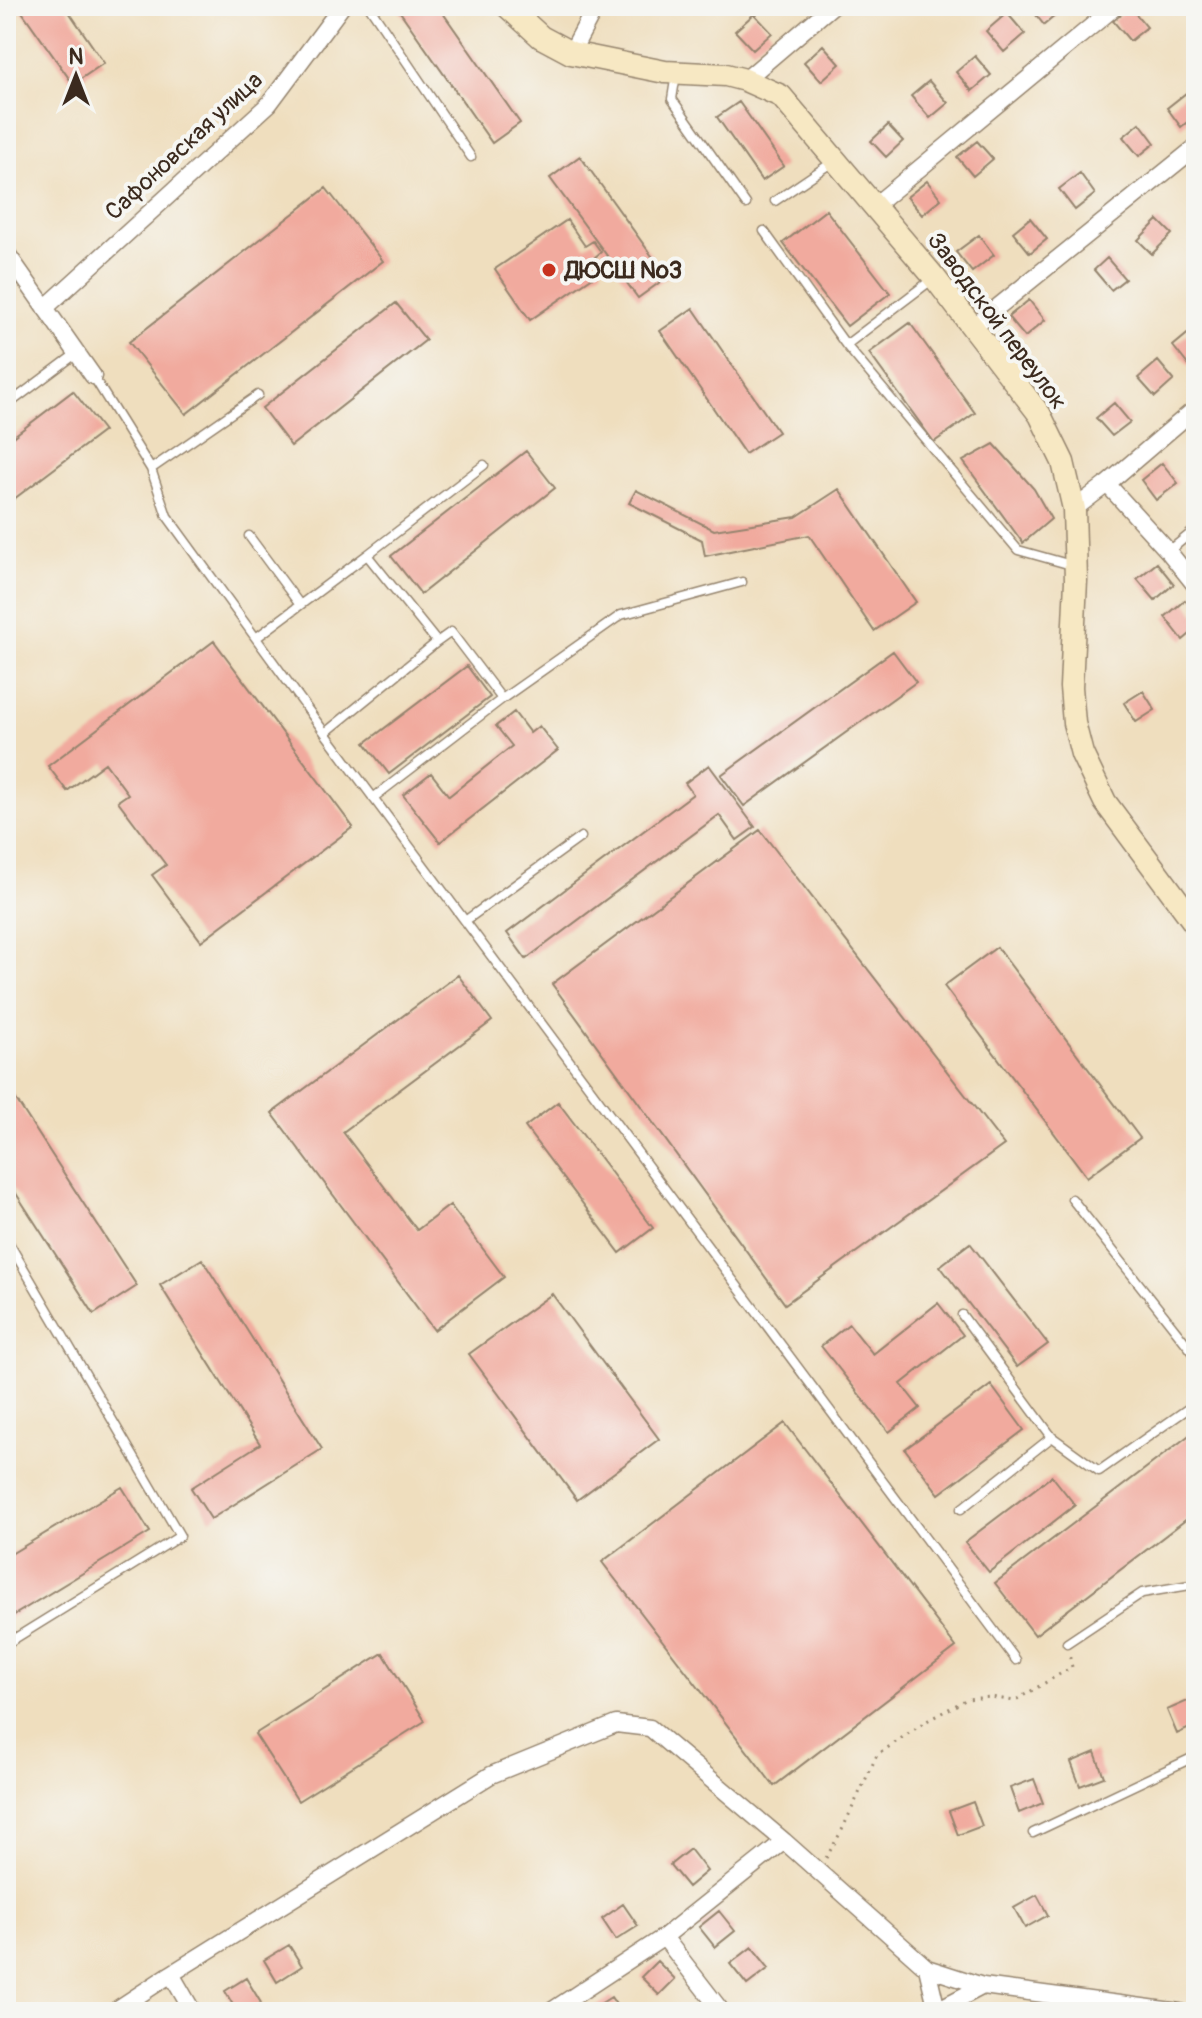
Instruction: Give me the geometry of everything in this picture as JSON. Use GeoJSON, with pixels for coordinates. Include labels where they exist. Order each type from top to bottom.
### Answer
{"type":"FeatureCollection","features":[{"type":"Feature","properties":{"kind":"main road","name":"Заводской переулок"},"geometry":{"type":"LineString","coordinates":[[507,6],[541,37],[571,53],[665,72],[726,75],[781,96],[934,277],[1040,415],[1063,462],[1074,509],[1076,566],[1071,687],[1074,723],[1082,754],[1105,802],[1196,925]]}},
{"type":"Feature","properties":{"kind":"street","name":"Сафоновская улица"},"geometry":{"type":"LineString","coordinates":[[45,308],[269,104],[342,6]]}},
{"type":"Feature","properties":{"kind":"street"},"geometry":{"type":"LineString","coordinates":[[571,53],[596,6]]}},
{"type":"Feature","properties":{"kind":"street"},"geometry":{"type":"LineString","coordinates":[[745,80],[832,6]]}},
{"type":"Feature","properties":{"kind":"street"},"geometry":{"type":"LineString","coordinates":[[874,206],[1116,6]]}},
{"type":"Feature","properties":{"kind":"street"},"geometry":{"type":"LineString","coordinates":[[973,327],[1196,147]]}},
{"type":"Feature","properties":{"kind":"street"},"geometry":{"type":"LineString","coordinates":[[6,252],[93,376]]}},
{"type":"Feature","properties":{"kind":"street"},"geometry":{"type":"LineString","coordinates":[[1074,509],[1196,408]]}},
{"type":"Feature","properties":{"kind":"street"},"geometry":{"type":"LineString","coordinates":[[1107,484],[1196,586]]}},
{"type":"Feature","properties":{"kind":"street"},"geometry":{"type":"LineString","coordinates":[[113,2012],[491,1775],[616,1724],[650,1728],[927,1968],[983,1986],[1180,2012]]}},
{"type":"Feature","properties":{"kind":"street"},"geometry":{"type":"LineString","coordinates":[[550,2012],[664,1937],[784,1841]]}},
{"type":"Feature","properties":{"kind":"street"},"geometry":{"type":"LineString","coordinates":[[664,1937],[722,2012]]}},
{"type":"Feature","properties":{"kind":"street"},"geometry":{"type":"LineString","coordinates":[[927,1968],[936,2011],[983,1986]]}},
{"type":"Feature","properties":{"kind":"street"},"geometry":{"type":"LineString","coordinates":[[171,1974],[193,2012]]}},
{"type":"Feature","properties":{"kind":"lane"},"geometry":{"type":"LineString","coordinates":[[369,6],[471,157]]}},
{"type":"Feature","properties":{"kind":"lane"},"geometry":{"type":"LineString","coordinates":[[676,73],[672,99],[746,204]]}},
{"type":"Feature","properties":{"kind":"lane"},"geometry":{"type":"LineString","coordinates":[[775,201],[836,160]]}},
{"type":"Feature","properties":{"kind":"lane"},"geometry":{"type":"LineString","coordinates":[[764,231],[846,345],[1018,550],[1076,566]]}},
{"type":"Feature","properties":{"kind":"lane"},"geometry":{"type":"LineString","coordinates":[[846,345],[934,277]]}},
{"type":"Feature","properties":{"kind":"lane"},"geometry":{"type":"LineString","coordinates":[[6,406],[77,353]]}},
{"type":"Feature","properties":{"kind":"lane"},"geometry":{"type":"LineString","coordinates":[[93,376],[151,469],[167,516],[373,798],[1016,1660]]}},
{"type":"Feature","properties":{"kind":"lane"},"geometry":{"type":"LineString","coordinates":[[151,469],[258,395]]}},
{"type":"Feature","properties":{"kind":"lane"},"geometry":{"type":"LineString","coordinates":[[256,638],[484,465]]}},
{"type":"Feature","properties":{"kind":"lane"},"geometry":{"type":"LineString","coordinates":[[1168,551],[1196,529]]}},
{"type":"Feature","properties":{"kind":"lane"},"geometry":{"type":"LineString","coordinates":[[249,536],[300,605]]}},
{"type":"Feature","properties":{"kind":"lane"},"geometry":{"type":"LineString","coordinates":[[367,555],[437,642]]}},
{"type":"Feature","properties":{"kind":"lane"},"geometry":{"type":"LineString","coordinates":[[373,798],[502,699],[621,615],[742,582]]}},
{"type":"Feature","properties":{"kind":"lane"},"geometry":{"type":"LineString","coordinates":[[325,733],[451,632],[502,699]]}},
{"type":"Feature","properties":{"kind":"lane"},"geometry":{"type":"LineString","coordinates":[[465,921],[581,837]]}},
{"type":"Feature","properties":{"kind":"lane"},"geometry":{"type":"LineString","coordinates":[[1072,1199],[1196,1356]]}},
{"type":"Feature","properties":{"kind":"lane"},"geometry":{"type":"LineString","coordinates":[[6,1238],[180,1536],[6,1644]]}},
{"type":"Feature","properties":{"kind":"lane"},"geometry":{"type":"LineString","coordinates":[[962,1315],[1052,1437],[1099,1471],[1196,1403]]}},
{"type":"Feature","properties":{"kind":"lane"},"geometry":{"type":"LineString","coordinates":[[961,1509],[1052,1437]]}},
{"type":"Feature","properties":{"kind":"lane"},"geometry":{"type":"LineString","coordinates":[[1067,1643],[1142,1593],[1196,1584]]}},
{"type":"Feature","properties":{"kind":"lane"},"geometry":{"type":"LineString","coordinates":[[1033,1833],[1196,1756]]}},
{"type":"Feature","properties":{"kind":"path"},"geometry":{"type":"LineString","coordinates":[[819,1872],[877,1755],[925,1722],[967,1699],[991,1697],[1014,1701],[1072,1667],[1067,1643]]}},
{"type":"Feature","properties":{"kind":"building"},"geometry":{"type":"Polygon","coordinates":[[[18,6],[65,6],[104,63],[73,84],[18,6]]]}},
{"type":"Feature","properties":{"kind":"building"},"geometry":{"type":"Polygon","coordinates":[[[396,6],[438,6],[520,123],[492,143],[396,6]]]}},
{"type":"Feature","properties":{"kind":"building"},"geometry":{"type":"Polygon","coordinates":[[[1029,6],[1059,6],[1062,10],[1044,25],[1029,6]]]}},
{"type":"Feature","properties":{"kind":"building"},"geometry":{"type":"Polygon","coordinates":[[[1130,7],[1147,27],[1130,41],[1113,21],[1130,7]]]}},
{"type":"Feature","properties":{"kind":"building"},"geometry":{"type":"Polygon","coordinates":[[[1007,13],[1025,34],[1004,52],[986,31],[1007,13]]]}},
{"type":"Feature","properties":{"kind":"building"},"geometry":{"type":"Polygon","coordinates":[[[754,14],[772,33],[753,50],[735,31],[754,14]]]}},
{"type":"Feature","properties":{"kind":"building"},"geometry":{"type":"Polygon","coordinates":[[[823,45],[840,64],[821,81],[804,62],[823,45]]]}},
{"type":"Feature","properties":{"kind":"building"},"geometry":{"type":"Polygon","coordinates":[[[975,56],[991,75],[972,91],[956,72],[975,56]]]}},
{"type":"Feature","properties":{"kind":"building"},"geometry":{"type":"Polygon","coordinates":[[[929,81],[948,103],[930,118],[911,96],[929,81]]]}},
{"type":"Feature","properties":{"kind":"building"},"geometry":{"type":"Polygon","coordinates":[[[1186,93],[1196,106],[1196,115],[1181,127],[1167,108],[1186,93]]]}},
{"type":"Feature","properties":{"kind":"building"},"geometry":{"type":"Polygon","coordinates":[[[739,102],[784,166],[762,181],[717,117],[739,102]]]}},
{"type":"Feature","properties":{"kind":"building"},"geometry":{"type":"Polygon","coordinates":[[[1140,123],[1155,143],[1139,156],[1123,137],[1140,123]]]}},
{"type":"Feature","properties":{"kind":"building"},"geometry":{"type":"Polygon","coordinates":[[[888,125],[903,141],[886,157],[871,141],[888,125]]]}},
{"type":"Feature","properties":{"kind":"building"},"geometry":{"type":"Polygon","coordinates":[[[977,141],[993,159],[973,176],[957,157],[977,141]]]}},
{"type":"Feature","properties":{"kind":"building","name":"ДЮСШ №3"},"geometry":{"type":"Polygon","coordinates":[[[580,156],[667,277],[638,298],[550,178],[580,156]]]}},
{"type":"Feature","properties":{"kind":"building"},"geometry":{"type":"Polygon","coordinates":[[[1080,173],[1095,194],[1075,210],[1059,189],[1080,173]]]}},
{"type":"Feature","properties":{"kind":"building"},"geometry":{"type":"Polygon","coordinates":[[[927,181],[941,199],[922,215],[907,197],[927,181]]]}},
{"type":"Feature","properties":{"kind":"building"},"geometry":{"type":"Polygon","coordinates":[[[326,188],[383,261],[186,414],[129,342],[326,188]]]}},
{"type":"Feature","properties":{"kind":"building"},"geometry":{"type":"Polygon","coordinates":[[[826,210],[890,293],[847,326],[783,243],[826,210]]]}},
{"type":"Feature","properties":{"kind":"building"},"geometry":{"type":"Polygon","coordinates":[[[1030,218],[1047,239],[1030,253],[1013,232],[1030,218]]]}},
{"type":"Feature","properties":{"kind":"building","name":"ДЮСШ №3"},"geometry":{"type":"Polygon","coordinates":[[[567,220],[585,246],[593,241],[601,252],[594,258],[603,270],[530,320],[495,269],[567,220]]]}},
{"type":"Feature","properties":{"kind":"building"},"geometry":{"type":"Polygon","coordinates":[[[1158,220],[1172,234],[1152,254],[1138,240],[1158,220]]]}},
{"type":"Feature","properties":{"kind":"building"},"geometry":{"type":"Polygon","coordinates":[[[979,235],[994,255],[972,272],[956,252],[979,235]]]}},
{"type":"Feature","properties":{"kind":"building"},"geometry":{"type":"Polygon","coordinates":[[[1107,258],[1125,279],[1111,290],[1094,270],[1107,258]]]}},
{"type":"Feature","properties":{"kind":"building"},"geometry":{"type":"Polygon","coordinates":[[[1029,300],[1045,320],[1025,337],[1008,317],[1029,300]]]}},
{"type":"Feature","properties":{"kind":"building"},"geometry":{"type":"Polygon","coordinates":[[[396,303],[426,340],[291,446],[262,408],[396,303]]]}},
{"type":"Feature","properties":{"kind":"building"},"geometry":{"type":"Polygon","coordinates":[[[693,308],[778,432],[745,454],[660,331],[693,308]]]}},
{"type":"Feature","properties":{"kind":"building"},"geometry":{"type":"Polygon","coordinates":[[[910,323],[975,413],[934,442],[869,353],[910,323]]]}},
{"type":"Feature","properties":{"kind":"building"},"geometry":{"type":"Polygon","coordinates":[[[1191,331],[1196,337],[1196,360],[1189,366],[1173,346],[1191,331]]]}},
{"type":"Feature","properties":{"kind":"building"},"geometry":{"type":"Polygon","coordinates":[[[1158,361],[1174,380],[1155,397],[1138,378],[1158,361]]]}},
{"type":"Feature","properties":{"kind":"building"},"geometry":{"type":"Polygon","coordinates":[[[73,391],[104,431],[6,505],[6,442],[73,391]]]}},
{"type":"Feature","properties":{"kind":"building"},"geometry":{"type":"Polygon","coordinates":[[[1114,403],[1130,422],[1112,436],[1096,418],[1114,403]]]}},
{"type":"Feature","properties":{"kind":"building"},"geometry":{"type":"Polygon","coordinates":[[[994,444],[1034,489],[1051,519],[1023,543],[963,461],[994,444]]]}},
{"type":"Feature","properties":{"kind":"building"},"geometry":{"type":"Polygon","coordinates":[[[526,451],[555,488],[421,594],[391,556],[526,451]]]}},
{"type":"Feature","properties":{"kind":"building"},"geometry":{"type":"Polygon","coordinates":[[[1162,463],[1178,483],[1156,500],[1141,480],[1162,463]]]}},
{"type":"Feature","properties":{"kind":"building"},"geometry":{"type":"Polygon","coordinates":[[[839,489],[916,602],[874,631],[809,535],[705,556],[702,540],[629,503],[636,490],[714,530],[796,517],[839,489]]]}},
{"type":"Feature","properties":{"kind":"building"},"geometry":{"type":"Polygon","coordinates":[[[1157,563],[1174,584],[1155,600],[1137,579],[1157,563]]]}},
{"type":"Feature","properties":{"kind":"building"},"geometry":{"type":"Polygon","coordinates":[[[1185,600],[1196,614],[1196,629],[1183,640],[1165,617],[1185,600]]]}},
{"type":"Feature","properties":{"kind":"building"},"geometry":{"type":"Polygon","coordinates":[[[214,641],[353,827],[201,941],[152,875],[166,865],[118,801],[128,794],[105,763],[67,791],[48,766],[214,641]]]}},
{"type":"Feature","properties":{"kind":"building"},"geometry":{"type":"Polygon","coordinates":[[[893,651],[916,682],[744,806],[721,775],[893,651]]]}},
{"type":"Feature","properties":{"kind":"building"},"geometry":{"type":"Polygon","coordinates":[[[467,666],[490,697],[389,774],[365,743],[467,666]]]}},
{"type":"Feature","properties":{"kind":"building"},"geometry":{"type":"Polygon","coordinates":[[[1143,691],[1155,710],[1136,722],[1124,703],[1143,691]]]}},
{"type":"Feature","properties":{"kind":"building"},"geometry":{"type":"Polygon","coordinates":[[[514,712],[530,733],[539,726],[558,750],[440,842],[403,795],[431,773],[449,796],[512,746],[496,726],[514,712]]]}},
{"type":"Feature","properties":{"kind":"building"},"geometry":{"type":"Polygon","coordinates":[[[709,765],[755,827],[737,840],[719,815],[526,959],[507,933],[693,794],[685,783],[709,765]]]}},
{"type":"Feature","properties":{"kind":"building"},"geometry":{"type":"Polygon","coordinates":[[[760,830],[1004,1145],[785,1304],[552,984],[760,830]]]}},
{"type":"Feature","properties":{"kind":"building"},"geometry":{"type":"Polygon","coordinates":[[[997,947],[1140,1138],[1087,1177],[944,986],[997,947]]]}},
{"type":"Feature","properties":{"kind":"building"},"geometry":{"type":"Polygon","coordinates":[[[458,975],[492,1021],[343,1132],[417,1230],[450,1205],[504,1277],[434,1330],[272,1113],[458,975]]]}},
{"type":"Feature","properties":{"kind":"building"},"geometry":{"type":"Polygon","coordinates":[[[6,1084],[137,1286],[94,1314],[6,1178],[6,1084]]]}},
{"type":"Feature","properties":{"kind":"building"},"geometry":{"type":"Polygon","coordinates":[[[558,1102],[653,1228],[620,1253],[525,1127],[558,1102]]]}},
{"type":"Feature","properties":{"kind":"building"},"geometry":{"type":"Polygon","coordinates":[[[970,1243],[1048,1344],[1017,1367],[940,1266],[970,1243]]]}},
{"type":"Feature","properties":{"kind":"building"},"geometry":{"type":"Polygon","coordinates":[[[202,1259],[322,1449],[211,1519],[191,1488],[260,1444],[160,1285],[202,1259]]]}},
{"type":"Feature","properties":{"kind":"building"},"geometry":{"type":"Polygon","coordinates":[[[552,1294],[659,1439],[577,1500],[469,1354],[552,1294]]]}},
{"type":"Feature","properties":{"kind":"building"},"geometry":{"type":"Polygon","coordinates":[[[938,1303],[963,1335],[901,1384],[920,1408],[889,1432],[821,1346],[849,1324],[873,1354],[938,1303]]]}},
{"type":"Feature","properties":{"kind":"building"},"geometry":{"type":"Polygon","coordinates":[[[991,1385],[1024,1430],[939,1494],[905,1449],[991,1385]]]}},
{"type":"Feature","properties":{"kind":"building"},"geometry":{"type":"Polygon","coordinates":[[[785,1423],[956,1647],[774,1786],[602,1562],[785,1423]]]}},
{"type":"Feature","properties":{"kind":"building"},"geometry":{"type":"Polygon","coordinates":[[[1196,1430],[1196,1512],[1035,1635],[995,1583],[1196,1430]]]}},
{"type":"Feature","properties":{"kind":"building"},"geometry":{"type":"Polygon","coordinates":[[[1052,1476],[1075,1505],[989,1572],[965,1542],[1052,1476]]]}},
{"type":"Feature","properties":{"kind":"building"},"geometry":{"type":"Polygon","coordinates":[[[122,1487],[150,1532],[6,1620],[6,1557],[122,1487]]]}},
{"type":"Feature","properties":{"kind":"building"},"geometry":{"type":"Polygon","coordinates":[[[383,1653],[425,1721],[298,1801],[255,1734],[383,1653]]]}},
{"type":"Feature","properties":{"kind":"building"},"geometry":{"type":"Polygon","coordinates":[[[1190,1700],[1196,1712],[1196,1725],[1177,1734],[1167,1710],[1190,1700]]]}},
{"type":"Feature","properties":{"kind":"building"},"geometry":{"type":"Polygon","coordinates":[[[1095,1752],[1104,1777],[1080,1786],[1071,1762],[1095,1752]]]}},
{"type":"Feature","properties":{"kind":"building"},"geometry":{"type":"Polygon","coordinates":[[[1034,1779],[1043,1803],[1019,1813],[1010,1788],[1034,1779]]]}},
{"type":"Feature","properties":{"kind":"building"},"geometry":{"type":"Polygon","coordinates":[[[973,1802],[982,1826],[958,1835],[949,1811],[973,1802]]]}},
{"type":"Feature","properties":{"kind":"building"},"geometry":{"type":"Polygon","coordinates":[[[690,1849],[707,1871],[688,1887],[670,1865],[690,1849]]]}},
{"type":"Feature","properties":{"kind":"building"},"geometry":{"type":"Polygon","coordinates":[[[1037,1895],[1048,1915],[1025,1928],[1014,1908],[1037,1895]]]}},
{"type":"Feature","properties":{"kind":"building"},"geometry":{"type":"Polygon","coordinates":[[[623,1904],[638,1926],[616,1940],[602,1919],[623,1904]]]}},
{"type":"Feature","properties":{"kind":"building"},"geometry":{"type":"Polygon","coordinates":[[[719,1911],[735,1931],[715,1947],[699,1927],[719,1911]]]}},
{"type":"Feature","properties":{"kind":"building"},"geometry":{"type":"Polygon","coordinates":[[[289,1945],[302,1966],[277,1982],[264,1960],[289,1945]]]}},
{"type":"Feature","properties":{"kind":"building"},"geometry":{"type":"Polygon","coordinates":[[[752,1947],[769,1968],[747,1985],[730,1964],[752,1947]]]}},
{"type":"Feature","properties":{"kind":"building"},"geometry":{"type":"Polygon","coordinates":[[[657,1961],[675,1979],[659,1995],[641,1977],[657,1961]]]}},
{"type":"Feature","properties":{"kind":"building"},"geometry":{"type":"Polygon","coordinates":[[[246,1978],[261,2003],[246,2012],[237,2012],[225,1991],[246,1978]]]}},
{"type":"Feature","properties":{"kind":"building"},"geometry":{"type":"Polygon","coordinates":[[[611,1997],[621,2012],[594,2012],[592,2009],[611,1997]]]}},
{"type":"Feature","properties":{"kind":"place","name":"ДЮСШ №3"},"geometry":{"type":"Point","coordinates":[549,270]}}]}
